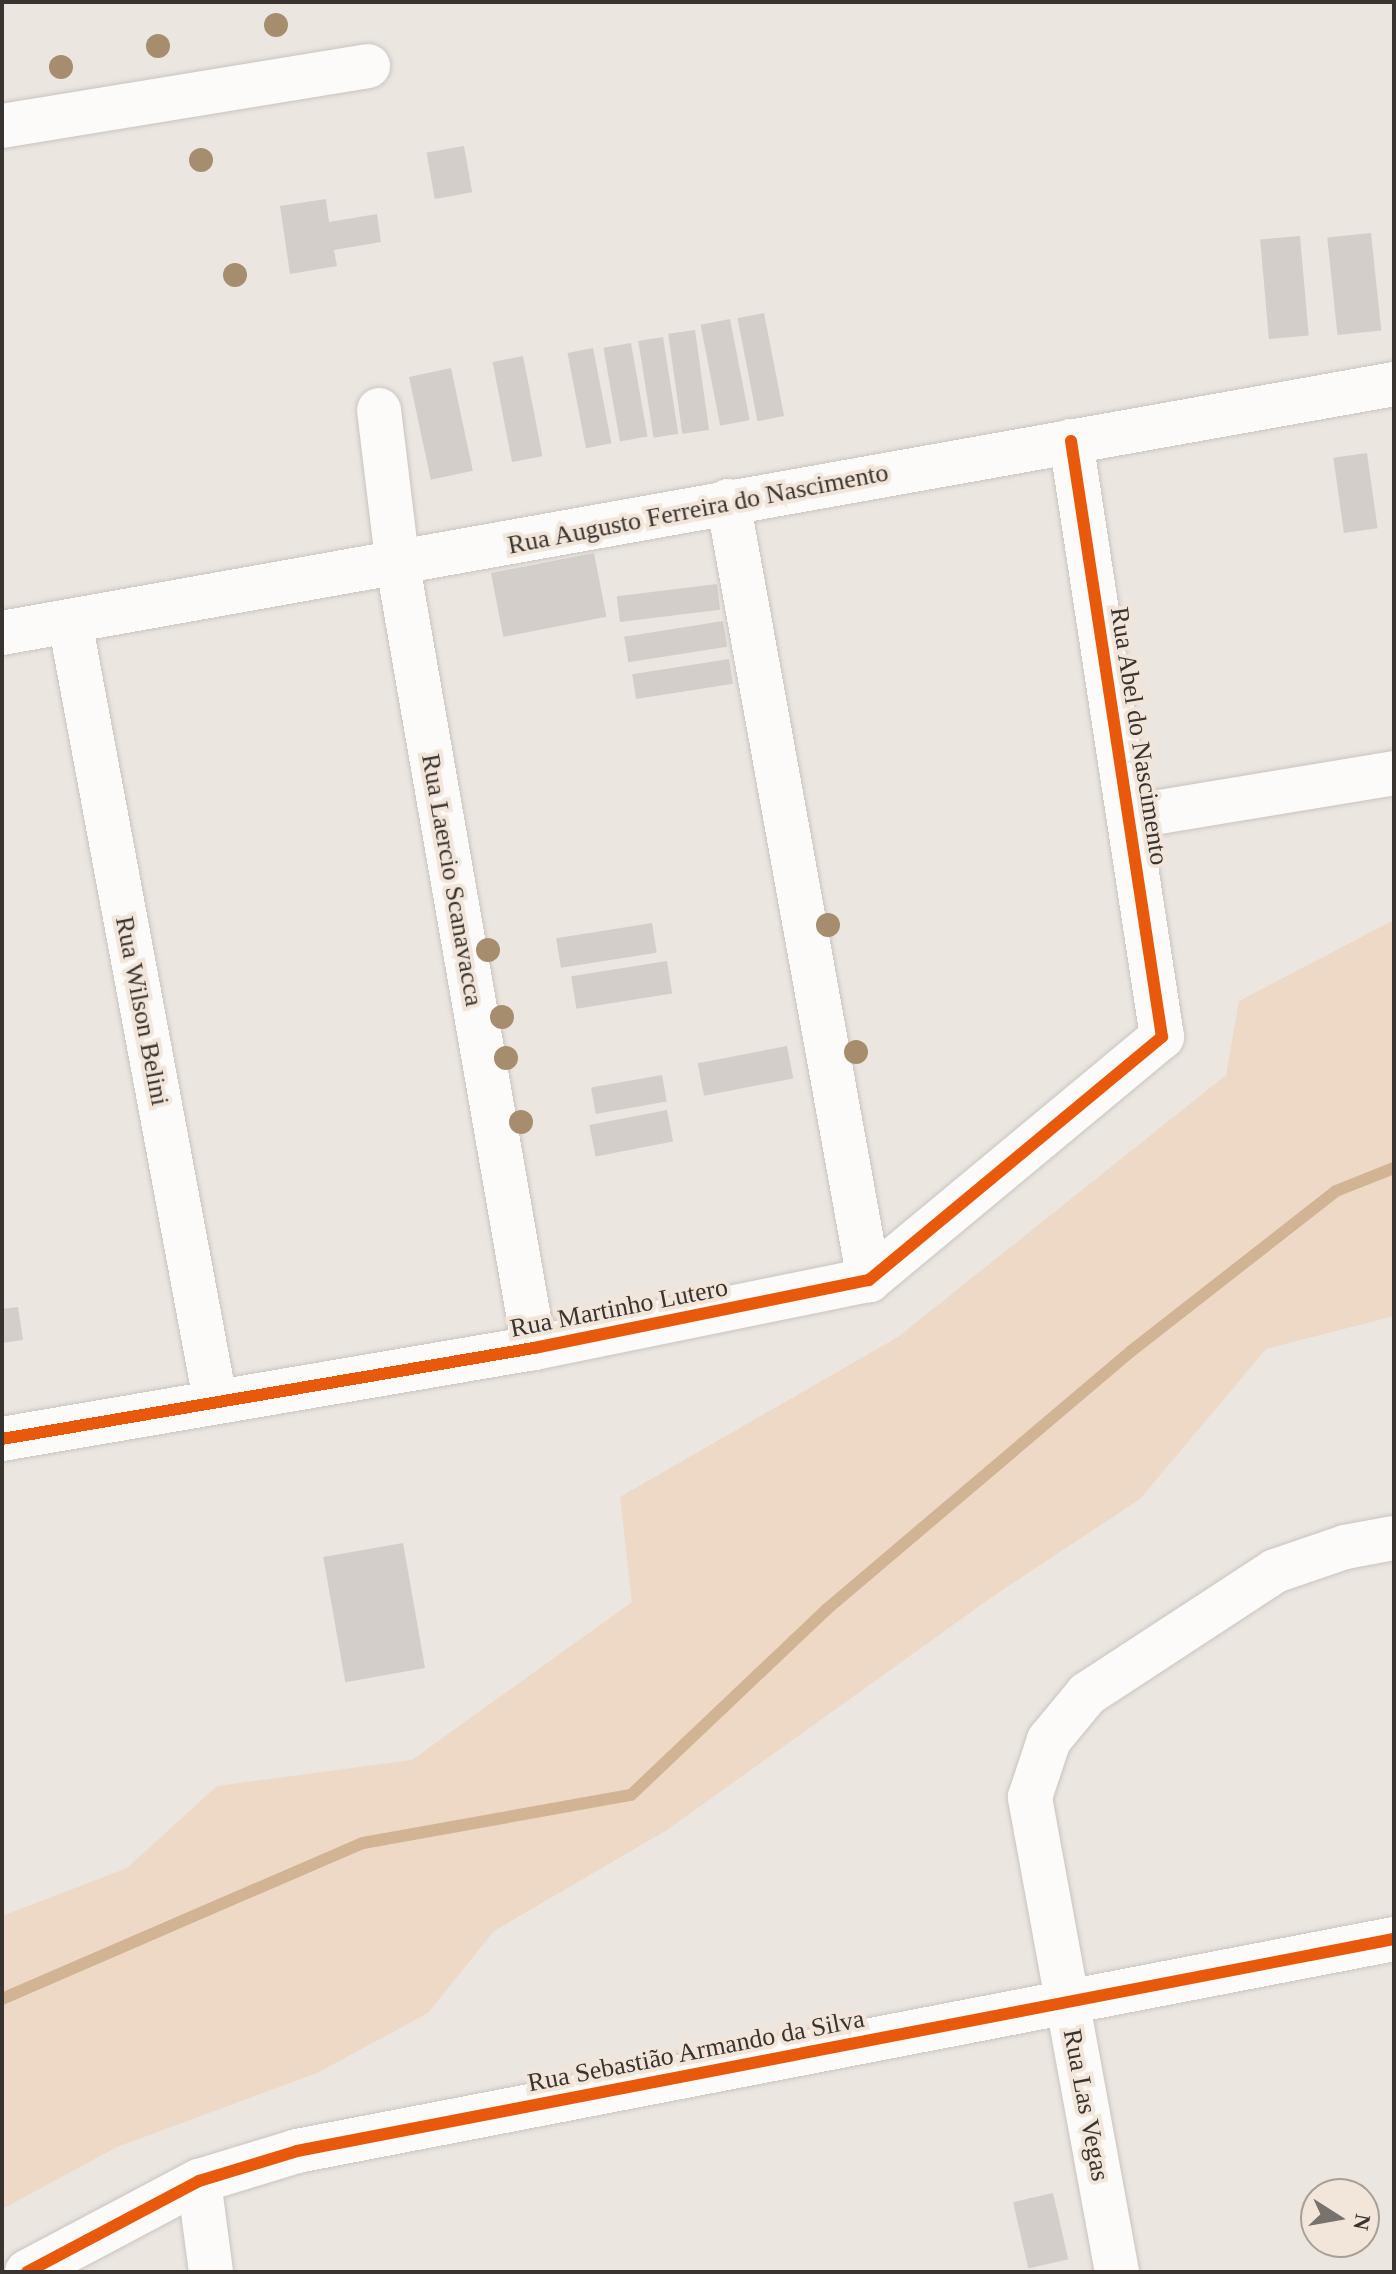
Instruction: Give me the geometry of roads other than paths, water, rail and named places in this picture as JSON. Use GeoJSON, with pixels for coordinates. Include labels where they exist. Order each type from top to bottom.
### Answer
{"type":"FeatureCollection","features":[{"type":"Feature","properties":{"kind":"street"},"geometry":{"type":"LineString","coordinates":[[2,126],[368,66]]}},
{"type":"Feature","properties":{"kind":"street","name":"Rua Augusto Ferreira do Nascimento"},"geometry":{"type":"LineString","coordinates":[[2,633],[398,566],[728,501],[1394,384]]}},
{"type":"Feature","properties":{"kind":"street","name":"Rua Laercio Scanavacca"},"geometry":{"type":"LineString","coordinates":[[379,410],[398,566],[534,1348]]}},
{"type":"Feature","properties":{"kind":"street","name":"Rua Abel do Nascimento"},"geometry":{"type":"LineString","coordinates":[[1071,441],[1162,1037]]}},
{"type":"Feature","properties":{"kind":"street"},"geometry":{"type":"LineString","coordinates":[[728,501],[869,1280]]}},
{"type":"Feature","properties":{"kind":"street","name":"Rua Wilson Belini"},"geometry":{"type":"LineString","coordinates":[[70,622],[215,1400]]}},
{"type":"Feature","properties":{"kind":"street"},"geometry":{"type":"LineString","coordinates":[[1129,817],[1394,773]]}},
{"type":"Feature","properties":{"kind":"street","name":"Rua Martinho Lutero"},"geometry":{"type":"LineString","coordinates":[[2,1439],[215,1400],[534,1348],[869,1280],[1162,1037]]}},
{"type":"Feature","properties":{"kind":"street","name":"Rua Las Vegas"},"geometry":{"type":"LineString","coordinates":[[1117,2272],[1030,1797],[1049,1740],[1087,1694],[1146,1651],[1275,1571],[1345,1547],[1394,1538]]}},
{"type":"Feature","properties":{"kind":"street","name":"Rua Sebastião Armando da Silva"},"geometry":{"type":"LineString","coordinates":[[27,2272],[199,2181],[297,2151],[1394,1939]]}},
{"type":"Feature","properties":{"kind":"street"},"geometry":{"type":"LineString","coordinates":[[199,2181],[211,2272]]}},
{"type":"Feature","properties":{"kind":"waterway"},"geometry":{"type":"LineString","coordinates":[[2,1999],[363,1843],[631,1795],[827,1609],[1130,1352],[1336,1191],[1394,1168]]}}]}
